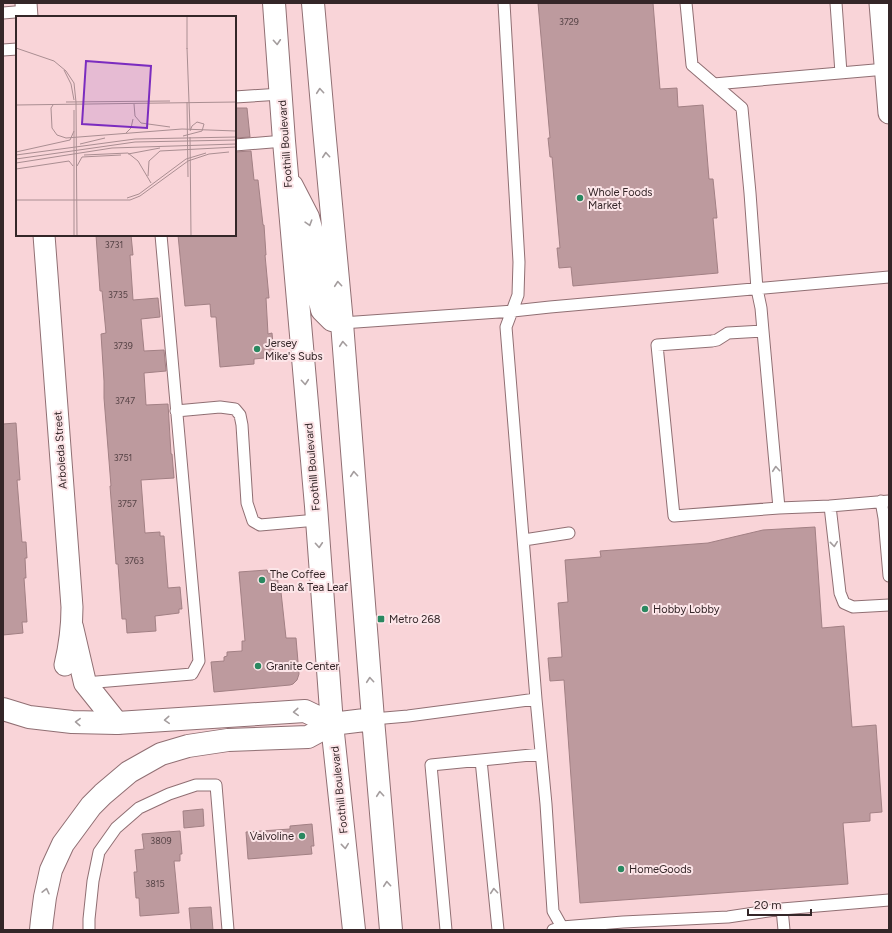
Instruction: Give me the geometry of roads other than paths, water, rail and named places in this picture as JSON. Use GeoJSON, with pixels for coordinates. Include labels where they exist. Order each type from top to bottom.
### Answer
{"type":"FeatureCollection","features":[{"type":"Feature","properties":{"kind":"main road","name":"Foothill Boulevard"},"geometry":{"type":"LineString","coordinates":[[274,3],[284,141],[317,520],[332,724],[354,930]]}},
{"type":"Feature","properties":{"kind":"main road"},"geometry":{"type":"LineString","coordinates":[[313,3],[342,323],[391,930]]}},
{"type":"Feature","properties":{"kind":"main road"},"geometry":{"type":"LineString","coordinates":[[287,176],[308,217],[312,232],[317,289],[322,310],[332,320],[342,323]]}},
{"type":"Feature","properties":{"kind":"main road"},"geometry":{"type":"LineString","coordinates":[[72,627],[86,683],[117,723]]}},
{"type":"Feature","properties":{"kind":"main road"},"geometry":{"type":"LineString","coordinates":[[3,709],[36,718],[72,722],[117,723],[305,711],[332,724]]}},
{"type":"Feature","properties":{"kind":"main road"},"geometry":{"type":"LineString","coordinates":[[41,930],[45,897],[51,870],[62,844],[91,806],[129,772],[161,754],[188,746],[228,740],[308,737],[332,724],[373,719]]}},
{"type":"Feature","properties":{"kind":"street"},"geometry":{"type":"LineString","coordinates":[[880,3],[889,113]]}},
{"type":"Feature","properties":{"kind":"street","name":"Arboleda Street"},"geometry":{"type":"LineString","coordinates":[[44,236],[72,607],[70,647],[65,665]]}},
{"type":"Feature","properties":{"kind":"lane"},"geometry":{"type":"LineString","coordinates":[[504,3],[519,262],[518,295],[506,327],[554,911],[559,929],[623,922],[728,917],[782,909],[889,900]]}},
{"type":"Feature","properties":{"kind":"lane"},"geometry":{"type":"LineString","coordinates":[[686,3],[692,65],[742,108],[757,289],[761,308],[780,508]]}},
{"type":"Feature","properties":{"kind":"lane"},"geometry":{"type":"LineString","coordinates":[[836,3],[841,73]]}},
{"type":"Feature","properties":{"kind":"lane"},"geometry":{"type":"LineString","coordinates":[[3,13],[27,10]]}},
{"type":"Feature","properties":{"kind":"lane"},"geometry":{"type":"LineString","coordinates":[[3,50],[16,49]]}},
{"type":"Feature","properties":{"kind":"lane"},"geometry":{"type":"LineString","coordinates":[[714,84],[886,69]]}},
{"type":"Feature","properties":{"kind":"lane"},"geometry":{"type":"LineString","coordinates":[[236,97],[281,94]]}},
{"type":"Feature","properties":{"kind":"lane"},"geometry":{"type":"LineString","coordinates":[[236,146],[284,141]]}},
{"type":"Feature","properties":{"kind":"lane"},"geometry":{"type":"LineString","coordinates":[[86,683],[192,674],[199,662],[161,236]]}},
{"type":"Feature","properties":{"kind":"lane"},"geometry":{"type":"LineString","coordinates":[[342,323],[513,311],[889,277]]}},
{"type":"Feature","properties":{"kind":"lane"},"geometry":{"type":"LineString","coordinates":[[763,331],[728,333],[717,340],[712,341],[657,345],[674,516],[885,501],[884,518],[889,576]]}},
{"type":"Feature","properties":{"kind":"lane"},"geometry":{"type":"LineString","coordinates":[[176,411],[220,407],[234,409],[240,415],[242,425],[247,503],[252,521],[260,525],[317,520]]}},
{"type":"Feature","properties":{"kind":"lane"},"geometry":{"type":"LineString","coordinates":[[830,506],[840,593],[844,603],[853,607],[889,604]]}},
{"type":"Feature","properties":{"kind":"lane"},"geometry":{"type":"LineString","coordinates":[[524,540],[569,533]]}},
{"type":"Feature","properties":{"kind":"lane"},"geometry":{"type":"LineString","coordinates":[[373,719],[408,716],[536,699]]}},
{"type":"Feature","properties":{"kind":"lane"},"geometry":{"type":"LineString","coordinates":[[446,930],[431,764],[542,754]]}},
{"type":"Feature","properties":{"kind":"lane"},"geometry":{"type":"LineString","coordinates":[[482,760],[498,930]]}},
{"type":"Feature","properties":{"kind":"lane"},"geometry":{"type":"LineString","coordinates":[[89,930],[93,881],[99,852],[116,828],[139,808],[169,794],[196,785],[216,785],[228,930]]}},
{"type":"Feature","properties":{"kind":"lane"},"geometry":{"type":"LineString","coordinates":[[782,909],[784,930]]}},
{"type":"Feature","properties":{"kind":"place","name":"Whole Foods Market"},"geometry":{"type":"Point","coordinates":[580,198]}},
{"type":"Feature","properties":{"kind":"place","name":"Jersey Mike's Subs"},"geometry":{"type":"Point","coordinates":[257,349]}},
{"type":"Feature","properties":{"kind":"place","name":"The Coffee Bean & Tea Leaf"},"geometry":{"type":"Point","coordinates":[262,580]}},
{"type":"Feature","properties":{"kind":"place","name":"Hobby Lobby"},"geometry":{"type":"Point","coordinates":[645,609]}},
{"type":"Feature","properties":{"kind":"place","name":"Metro 268"},"geometry":{"type":"Point","coordinates":[381,619]}},
{"type":"Feature","properties":{"kind":"place","name":"Granite Center"},"geometry":{"type":"Point","coordinates":[258,666]}},
{"type":"Feature","properties":{"kind":"place","name":"Valvoline"},"geometry":{"type":"Point","coordinates":[302,836]}},
{"type":"Feature","properties":{"kind":"place","name":"HomeGoods"},"geometry":{"type":"Point","coordinates":[621,869]}}]}
